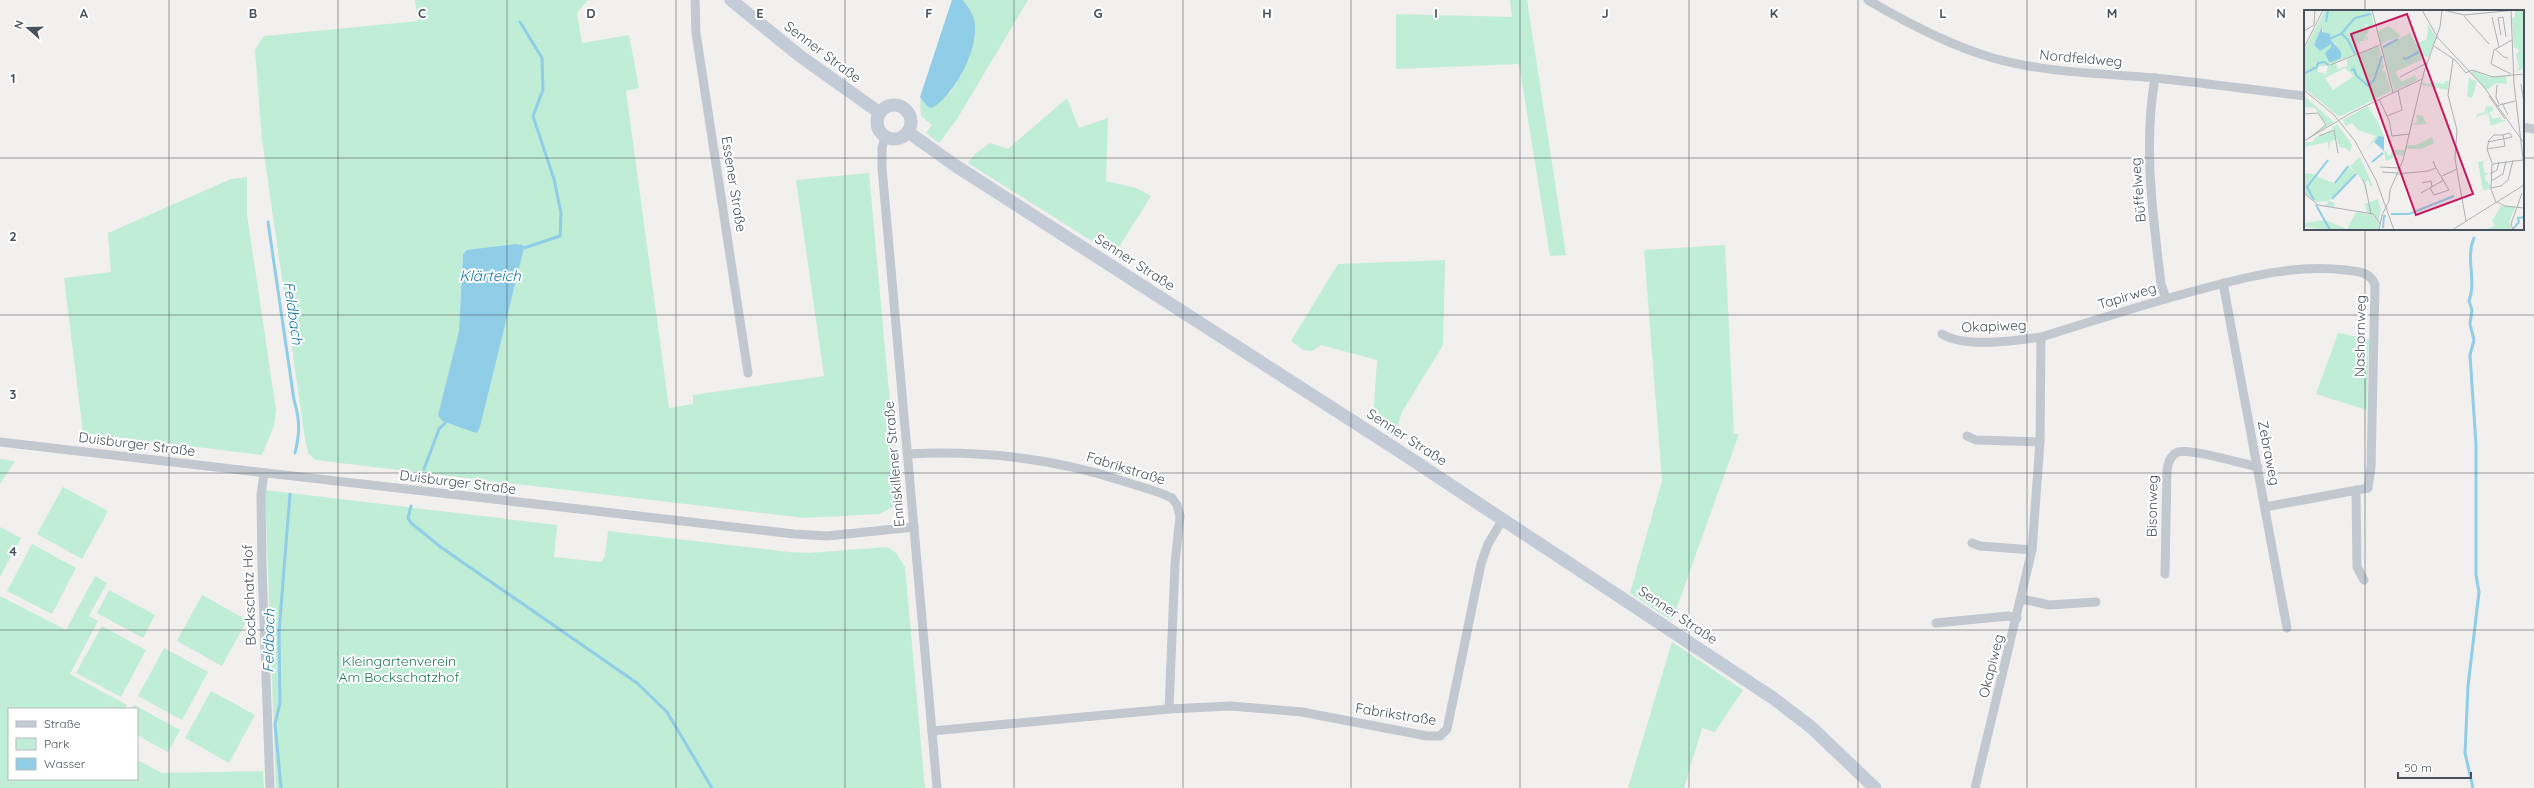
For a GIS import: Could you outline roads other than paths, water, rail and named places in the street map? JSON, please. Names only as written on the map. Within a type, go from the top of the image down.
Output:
[{"type":"street","name":"Essener Straße","points":[[695,0],[696,33],[748,373]]},
{"type":"street","name":"Senner Straße","points":[[731,0],[800,56],[880,113]]},
{"type":"street","name":"Nordfeldweg","points":[[1868,0],[1924,31],[2003,61],[2053,70],[2155,78],[2304,96]]},
{"type":"street","name":"Büffelweg","points":[[2155,78],[2149,124],[2149,175],[2161,284],[2166,299]]},
{"type":"street","points":[[887,107],[902,108],[910,118],[908,132],[898,139],[885,137],[877,127],[880,113],[887,107]]},
{"type":"street","points":[[2524,127],[2534,129]]},
{"type":"street","name":"Senner Straße","points":[[908,132],[956,166],[1503,519],[1794,713],[1875,788]]},
{"type":"street","name":"Enniskillener Straße","points":[[885,137],[882,148],[882,168],[937,788]]},
{"type":"street","name":"Nashornweg","points":[[2223,283],[2262,274],[2309,269],[2361,272],[2373,279],[2375,285],[2371,467],[2368,488],[2265,507]]},
{"type":"street","name":"Tapirweg","points":[[2041,338],[2223,283]]},
{"type":"street","name":"Zebraweg","points":[[2223,283],[2288,628]]},
{"type":"street","name":"Okapiweg","points":[[1942,334],[1960,341],[2012,341],[2041,338],[2040,442],[2032,550],[2022,599],[1975,788]]},
{"type":"street","points":[[1967,436],[1976,440],[2040,442]]},
{"type":"street","name":"Duisburger Straße","points":[[0,442],[794,534],[827,536],[914,527]]},
{"type":"street","name":"Fabrikstraße","points":[[908,454],[952,452],[1020,456],[1096,472],[1172,498],[1177,505],[1180,516],[1175,564],[1169,709]]},
{"type":"street","name":"Bisonweg","points":[[2165,574],[2167,470],[2168,464],[2174,455],[2178,452],[2192,452],[2258,467]]},
{"type":"street","name":"Bockschatz Hof","points":[[264,473],[261,495],[262,566],[270,788]]},
{"type":"street","points":[[2356,490],[2357,567],[2364,580]]},
{"type":"street","name":"Fabrikstraße","points":[[932,730],[1169,709],[1263,707],[1302,712],[1427,736],[1440,736],[1447,728],[1481,564],[1488,544],[1503,519]]},
{"type":"street","points":[[1972,543],[1980,546],[2032,550]]},
{"type":"street","points":[[2022,599],[2055,605],[2096,602]]},
{"type":"street","points":[[1936,622],[2008,616],[2017,618]]},
{"type":"water","points":[[952,0],[963,0],[971,12],[975,27],[974,40],[971,53],[958,80],[950,92],[932,108],[928,107],[920,97]]},
{"type":"water","name":"Klärteich","points":[[515,244],[523,245],[524,248],[480,427],[477,433],[442,421],[438,415],[459,331],[463,254],[467,250]]},
{"type":"waterway","points":[[520,22],[542,58],[543,90],[533,116],[554,179],[561,213],[560,236],[524,248]]},
{"type":"waterway","name":"Feldbach","points":[[268,222],[298,420],[298,439],[295,453]]},
{"type":"waterway","points":[[2473,788],[2465,753],[2468,686],[2479,592],[2476,575],[2476,445],[2470,355],[2474,340],[2470,324],[2472,310],[2469,301],[2472,286],[2471,253],[2474,238]]},
{"type":"waterway","points":[[424,469],[439,429],[445,423]]},
{"type":"waterway","name":"Feldbach","points":[[281,788],[275,724],[280,703],[279,632],[290,494]]},
{"type":"waterway","points":[[411,506],[408,518],[411,523],[442,548],[637,683],[667,712],[712,788]]},
{"type":"park label","name":"Kleingartenverein Am Bockschatzhof","points":[[399,670]]}]
